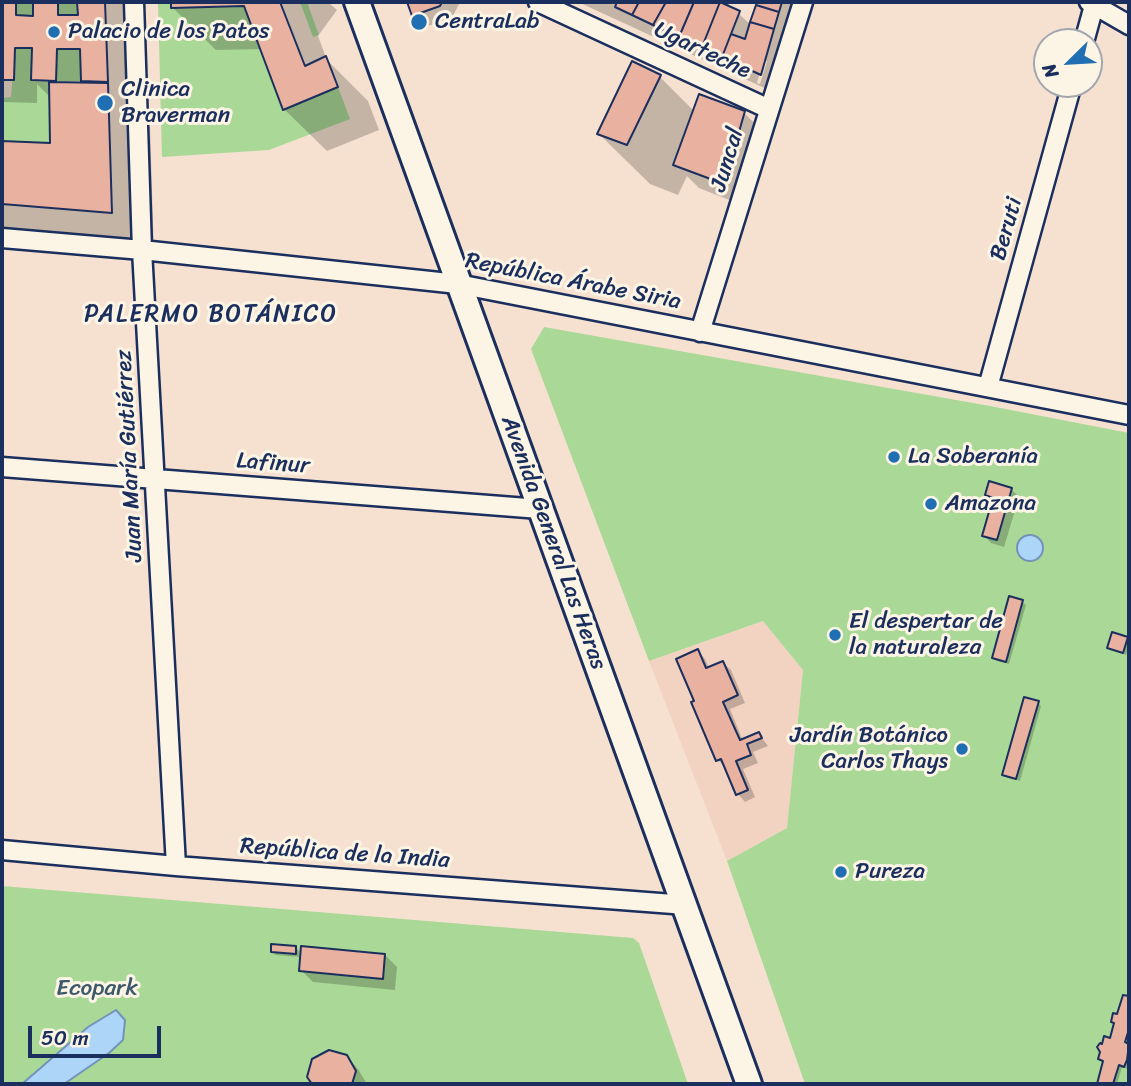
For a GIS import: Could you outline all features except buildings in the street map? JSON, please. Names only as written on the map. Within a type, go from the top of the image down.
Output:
[{"type":"main road","name":"Avenida General Las Heras","points":[[357,2],[749,1084]]},
{"type":"street","name":"Juan María Gutiérrez","points":[[134,2],[142,250],[176,866]]},
{"type":"street","name":"Ugarteche","points":[[538,2],[769,109]]},
{"type":"street","name":"Juncal","points":[[700,332],[803,2]]},
{"type":"street","points":[[1087,28],[1093,3],[1129,25]]},
{"type":"street","name":"Beruti","points":[[988,387],[1068,98]]},
{"type":"street","name":"República Árabe Siria","points":[[2,238],[142,250],[458,284],[1129,415]]},
{"type":"street","name":"Lafinur","points":[[2,467],[541,509]]},
{"type":"street","name":"República de la India","points":[[2,850],[686,905]]},
{"type":"shaded area","points":[[764,621],[803,670],[787,828],[727,861],[649,661]]},
{"type":"green space","points":[[16,2],[33,2],[33,16],[16,15]]},
{"type":"green space","points":[[58,2],[77,2],[78,15],[58,15]]},
{"type":"green space","points":[[158,2],[171,2],[172,8],[244,6],[283,110],[338,87],[350,119],[269,150],[162,157]]},
{"type":"green space","points":[[300,2],[307,2],[319,35],[313,37]]},
{"type":"green space","points":[[15,48],[32,48],[31,81],[49,82],[50,143],[2,141],[2,98],[11,97]]},
{"type":"green space","points":[[57,49],[80,49],[81,81],[56,81]]},
{"type":"green space","name":"Jardín Botánico Carlos Thays","points":[[544,327],[1129,433],[1129,1084],[805,1084],[727,861],[787,828],[803,670],[763,621],[649,661],[531,349]]},
{"type":"green space","name":"Ecopark","points":[[2,886],[633,938],[639,943],[688,1084],[2,1084]]},
{"type":"water","points":[[1030,535],[1039,539],[1043,548],[1039,557],[1030,561],[1021,557],[1017,548],[1021,539]]},
{"type":"water","points":[[116,1010],[125,1020],[123,1040],[109,1053],[64,1084],[22,1084],[88,1027]]},
{"type":"place","name":"CentraLab","points":[[419,22]]},
{"type":"place","name":"Palacio de los Patos","points":[[54,32]]},
{"type":"place","name":"Clinica Braverman","points":[[105,103]]},
{"type":"place","name":"La Soberanía","points":[[894,457]]},
{"type":"place","name":"Amazona","points":[[931,504]]},
{"type":"place","name":"El despertar de la naturaleza","points":[[835,635]]},
{"type":"place","name":"Jardín Botánico Carlos Thays","points":[[962,749]]},
{"type":"place","name":"Pureza","points":[[841,872]]},
{"type":"district","name":"PALERMO BOTÁNICO","points":[[211,315]]}]
